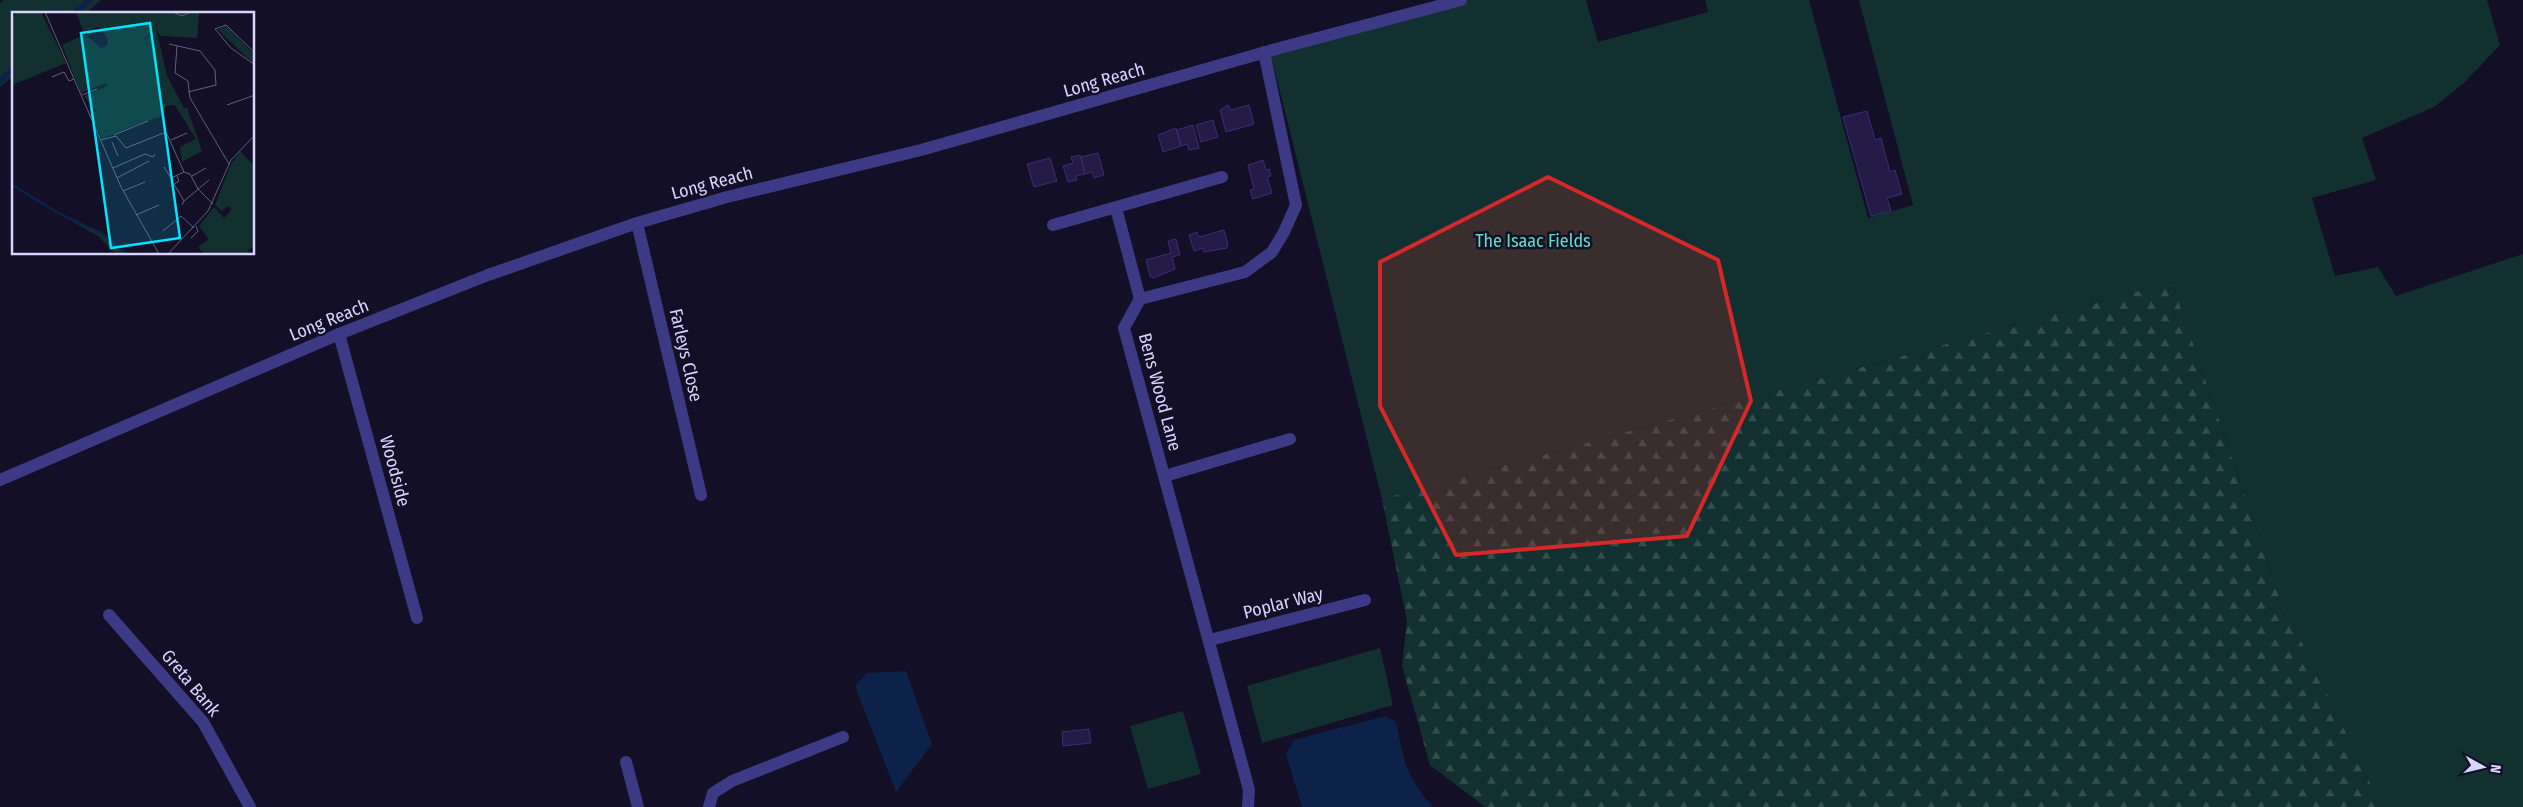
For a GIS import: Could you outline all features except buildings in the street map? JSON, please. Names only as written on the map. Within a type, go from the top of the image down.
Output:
[{"type":"street","name":"Long Reach","points":[[0,480],[339,334],[488,275],[637,223],[719,199],[930,147],[1264,52],[1461,0]]},
{"type":"street","points":[[1116,208],[1140,299],[1245,272],[1272,252],[1284,232],[1296,205],[1264,52]]},
{"type":"street","points":[[1053,225],[1222,177]]},
{"type":"street","name":"Farleys Close","points":[[637,223],[701,495]]},
{"type":"street","name":"Bens Wood Lane","points":[[1140,299],[1124,328],[1210,640],[1249,790],[1248,807]]},
{"type":"street","name":"Woodside","points":[[339,334],[417,618]]},
{"type":"street","points":[[1165,476],[1290,439]]},
{"type":"street","name":"Poplar Way","points":[[1210,640],[1365,600]]},
{"type":"street","name":"Greta Bank","points":[[108,614],[203,722],[250,807]]},
{"type":"street","points":[[710,807],[713,793],[732,781],[844,737]]},
{"type":"street","points":[[626,762],[638,807]]},
{"type":"highlighted area","points":[[1548,177],[1718,260],[1751,401],[1687,536],[1456,555],[1380,406],[1380,262]]},
{"type":"green space","points":[[4,0],[101,0],[87,12],[12,12],[12,77],[0,87],[0,3]]},
{"type":"green space","name":"The Isaac Fields","points":[[1461,0],[1586,0],[1598,42],[1708,12],[1705,0],[1809,0],[1868,218],[1913,205],[1859,0],[2487,0],[2500,45],[2464,83],[2434,107],[2362,138],[2376,180],[2312,198],[2335,276],[2378,267],[2396,296],[2523,254],[2523,807],[2382,807],[2279,595],[2172,282],[1382,499],[1273,64],[1264,52]]},
{"type":"green space","points":[[2172,282],[2279,595],[2382,807],[1485,807],[1430,765],[1402,666],[1407,621],[1382,499]]},
{"type":"green space","points":[[1380,648],[1393,705],[1262,743],[1247,686]]},
{"type":"green space","points":[[1183,711],[1201,774],[1148,789],[1130,726]]},
{"type":"water","points":[[906,671],[932,744],[896,792],[855,686],[867,673]]},
{"type":"water","points":[[1385,716],[1396,722],[1407,767],[1416,785],[1432,805],[1431,807],[1302,807],[1286,754],[1294,740]]},
{"type":"waterway","points":[[76,12],[90,0]]},
{"type":"waterway","points":[[0,81],[12,70]]}]
